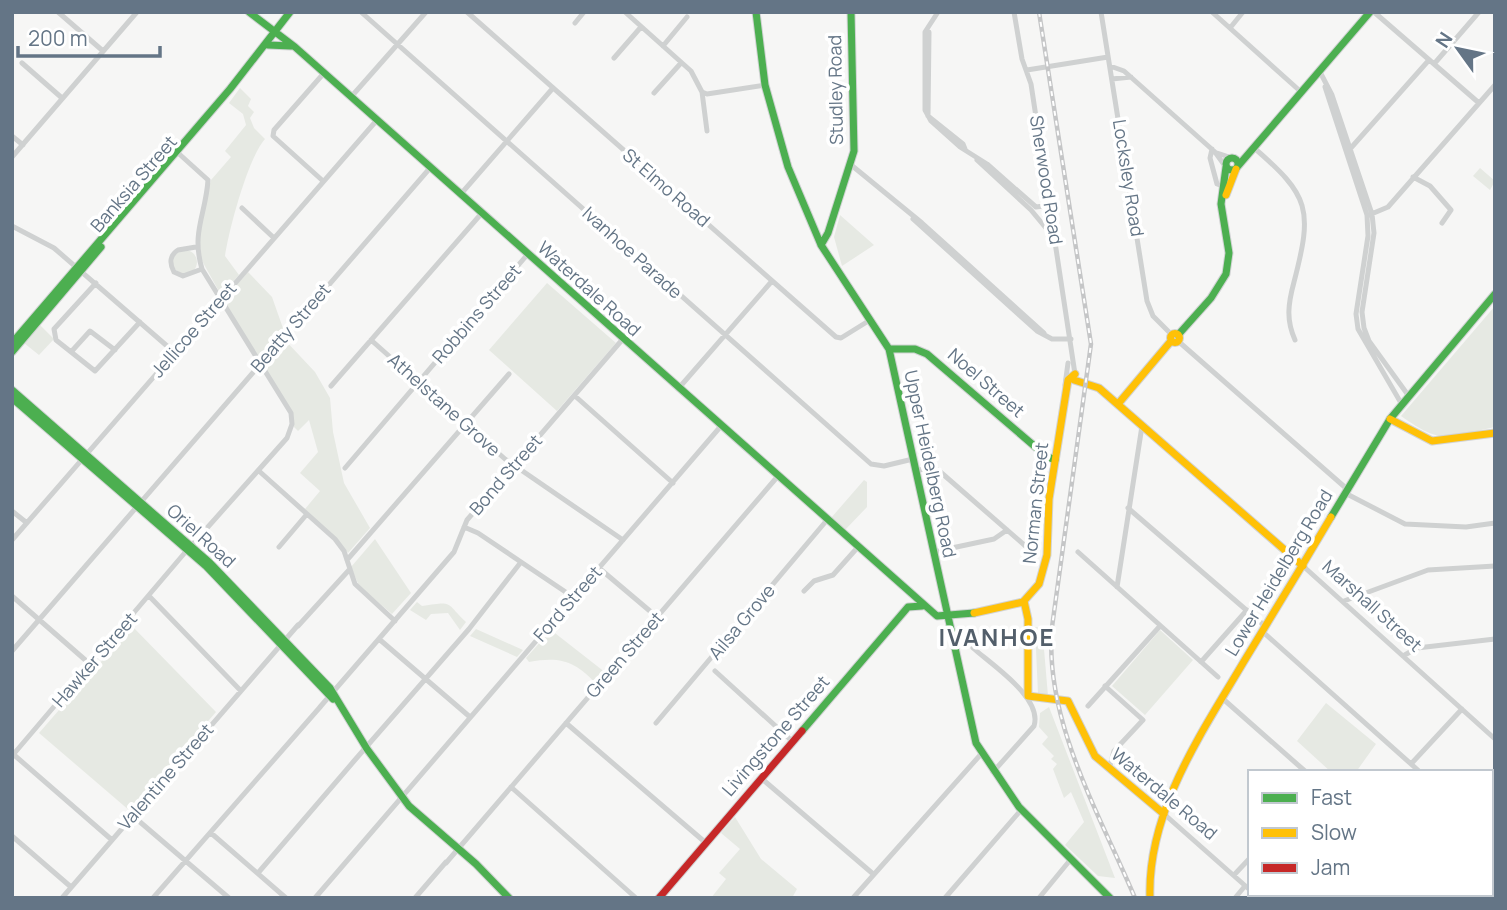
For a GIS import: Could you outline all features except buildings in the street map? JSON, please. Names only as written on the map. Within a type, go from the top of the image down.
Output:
[{"type":"street","points":[[58,12],[103,51]]},
{"type":"street","points":[[12,157],[136,12]]},
{"type":"street","name":"Waterdale Road","points":[[249,12],[295,47],[622,340],[909,590],[922,606],[936,616],[947,617]]},
{"type":"street","name":"Banksia Street","points":[[12,352],[26,331],[179,153],[290,12]]},
{"type":"street","name":"Ivanhoe Parade","points":[[361,12],[871,464],[884,466],[913,459]]},
{"type":"street","points":[[351,97],[426,12]]},
{"type":"street","name":"St Elmo Road","points":[[467,12],[835,337],[841,338],[870,320]]},
{"type":"street","points":[[575,23],[584,12]]},
{"type":"street","points":[[625,12],[691,71],[702,92],[707,131]]},
{"type":"street","name":"Upper Heidelberg Road","points":[[756,12],[765,85],[788,167],[821,245],[889,349],[971,726],[993,772],[1021,810],[1110,898]]},
{"type":"street","name":"Studley Road","points":[[821,245],[828,233],[854,151],[851,12]]},
{"type":"street","points":[[938,12],[927,27],[928,116],[963,144],[981,167],[1031,210],[1055,239]]},
{"type":"street","name":"Sherwood Road","points":[[1014,12],[1051,205],[1074,377]]},
{"type":"street","name":"Locksley Road","points":[[1101,12],[1147,301],[1153,316],[1346,491],[1405,524],[1466,527],[1495,523]]},
{"type":"street","points":[[1212,12],[1300,91]]},
{"type":"street","points":[[1230,28],[1243,12]]},
{"type":"street","points":[[1223,213],[1229,183],[1251,147],[1372,12],[1479,103]]},
{"type":"street","points":[[1348,150],[1479,12]]},
{"type":"street","points":[[663,46],[687,17]]},
{"type":"street","points":[[260,23],[264,47],[277,43],[295,47]]},
{"type":"street","points":[[614,58],[641,27]]},
{"type":"street","points":[[1027,70],[1108,57]]},
{"type":"street","points":[[654,93],[681,62]]},
{"type":"street","points":[[22,63],[62,98]]},
{"type":"street","points":[[1110,66],[1119,67],[1131,77],[1213,150],[1231,171],[1237,167]]},
{"type":"street","points":[[1319,70],[1374,233],[1362,312],[1364,328],[1369,341],[1408,395]]},
{"type":"street","points":[[323,181],[273,136],[274,130],[324,73]]},
{"type":"street","points":[[1112,79],[1131,77]]},
{"type":"street","points":[[702,92],[765,85]]},
{"type":"street","points":[[1369,215],[1388,207],[1479,103],[1492,93],[1495,85]]},
{"type":"street","points":[[460,195],[553,88]]},
{"type":"street","name":"Jellicoe Street","points":[[12,540],[377,120]]},
{"type":"street","points":[[12,136],[23,145]]},
{"type":"street","points":[[1118,404],[1211,298],[1226,274],[1229,253],[1223,213],[1223,186],[1226,161],[1251,147]]},
{"type":"street","points":[[1251,147],[1289,180],[1304,207],[1306,228],[1288,310],[1289,326],[1295,340]]},
{"type":"street","points":[[1213,150],[1232,158],[1237,167]]},
{"type":"street","points":[[1213,150],[1210,158],[1217,184],[1223,186]]},
{"type":"street","points":[[179,153],[208,180],[197,228],[196,247],[202,269],[260,363]]},
{"type":"street","points":[[976,159],[987,164],[1036,207],[1051,205]]},
{"type":"street","points":[[850,164],[1012,302],[1044,333],[1052,339],[1071,339]]},
{"type":"street","name":"Beatty Street","points":[[12,651],[430,168]]},
{"type":"street","points":[[1413,177],[1430,186],[1451,210],[1442,223]]},
{"type":"street","points":[[242,208],[274,238]]},
{"type":"street","points":[[331,386],[481,214]]},
{"type":"street","points":[[1369,215],[1356,314],[1358,329],[1401,403]]},
{"type":"street","points":[[12,226],[54,247],[174,352]]},
{"type":"street","points":[[196,247],[178,250],[171,259],[171,264],[174,272],[183,276],[202,269]]},
{"type":"street","name":"Robbins Street","points":[[345,468],[527,255]]},
{"type":"street","points":[[678,389],[772,281]]},
{"type":"street","points":[[96,283],[54,330],[53,336],[71,352],[94,371],[140,322]]},
{"type":"street","name":"Lower Heidelberg Road","points":[[1150,898],[1149,871],[1164,814],[1182,767],[1390,419],[1495,294]]},
{"type":"street","name":"Banksia Street","points":[[12,344],[26,331]]},
{"type":"street","points":[[71,352],[90,331],[115,350]]},
{"type":"street","name":"Athelstane Grove","points":[[371,340],[514,466],[623,540]]},
{"type":"street","name":"Bond Street","points":[[153,898],[178,873],[454,552],[464,527],[622,340]]},
{"type":"street","name":"Noel Street","points":[[889,349],[909,348],[927,354],[1046,456],[1055,460]]},
{"type":"street","name":"Sherwood Road","points":[[1066,393],[1068,363],[1072,350]]},
{"type":"street","name":"Hawker Street","points":[[13,755],[286,438],[292,424],[290,413],[260,363]]},
{"type":"street","points":[[1068,363],[1074,377]]},
{"type":"street","points":[[347,561],[509,373]]},
{"type":"street","name":"Marshall Street","points":[[1074,377],[1099,388],[1118,404],[1344,601],[1495,739]]},
{"type":"street","name":"Norman Street","points":[[1024,601],[1035,590],[1044,574],[1055,460],[1066,393],[1074,377]]},
{"type":"street","name":"Oriel Road","points":[[12,390],[191,549],[283,642],[332,694],[366,748],[402,797],[509,898]]},
{"type":"street","points":[[575,396],[673,483]]},
{"type":"street","name":"Oriel Road","points":[[12,398],[85,457]]},
{"type":"street","points":[[1390,419],[1421,439],[1436,444],[1495,433]]},
{"type":"street","name":"Ford Street","points":[[315,898],[720,426]]},
{"type":"street","points":[[1116,587],[1142,426]]},
{"type":"street","points":[[915,471],[935,467],[1030,550]]},
{"type":"street","points":[[259,471],[335,539],[358,588],[395,621]]},
{"type":"street","name":"Green Street","points":[[415,898],[778,477]]},
{"type":"street","points":[[1128,508],[1247,610],[1418,770]]},
{"type":"street","points":[[12,510],[27,523]]},
{"type":"street","points":[[279,547],[307,514]]},
{"type":"street","name":"Ailsa Grove","points":[[656,723],[827,520]]},
{"type":"street","points":[[464,527],[478,533],[573,597]]},
{"type":"street","points":[[933,552],[994,539],[1007,530]]},
{"type":"street","points":[[804,592],[814,581],[836,572],[858,547]]},
{"type":"street","points":[[1078,552],[1218,677]]},
{"type":"street","points":[[258,873],[426,679],[521,562]]},
{"type":"street","points":[[1344,601],[1428,570],[1495,566]]},
{"type":"street","points":[[599,568],[657,617]]},
{"type":"street","name":"Valentine Street","points":[[62,898],[283,642],[349,570]]},
{"type":"street","points":[[909,590],[908,607],[922,606]]},
{"type":"street","points":[[12,596],[91,665]]},
{"type":"street","points":[[150,597],[241,691]]},
{"type":"street","points":[[947,617],[1024,601],[1028,619],[1028,696],[1035,717],[1034,726],[993,772]]},
{"type":"street","name":"Livingstone Street","points":[[659,898],[908,607]]},
{"type":"street","points":[[1202,662],[1247,610]]},
{"type":"street","points":[[1088,706],[1160,626]]},
{"type":"street","points":[[379,639],[470,717]]},
{"type":"street","points":[[1403,656],[1417,648],[1495,639]]},
{"type":"street","points":[[973,648],[1028,696]]},
{"type":"street","points":[[715,671],[792,741]]},
{"type":"street","points":[[1105,687],[1143,720],[1114,751],[1109,769]]},
{"type":"street","name":"Waterdale Road","points":[[1028,696],[1068,701],[1091,751],[1247,888]]},
{"type":"street","points":[[1222,698],[1304,770]]},
{"type":"street","points":[[1411,764],[1462,709]]},
{"type":"street","points":[[566,723],[706,843]]},
{"type":"street","points":[[853,898],[872,873],[982,753]]},
{"type":"street","points":[[13,755],[112,840]]},
{"type":"street","points":[[761,778],[872,873]]},
{"type":"street","points":[[511,787],[636,898]]},
{"type":"street","points":[[945,898],[1021,810]]},
{"type":"street","points":[[133,816],[229,898]]},
{"type":"street","points":[[211,833],[286,898]]},
{"type":"street","points":[[12,836],[71,887]]},
{"type":"street","points":[[1039,898],[1071,859]]},
{"type":"street","points":[[1234,875],[1248,860]]},
{"type":"street","points":[[1235,898],[1247,888]]},
{"type":"shaded area","points":[[240,88],[251,99],[248,106],[254,112],[250,118],[254,128],[265,139],[246,177],[227,244],[225,256],[239,275],[221,295],[201,259],[199,227],[211,180],[231,157],[225,151],[246,125],[243,114],[229,103]]},
{"type":"shaded area","points":[[1480,168],[1495,181],[1490,190],[1473,176]]},
{"type":"shaded area","points":[[840,215],[874,245],[842,266],[834,237]]},
{"type":"shaded area","points":[[185,250],[196,257],[197,262],[190,273],[185,274],[174,267],[173,262],[180,251]]},
{"type":"shaded area","points":[[248,272],[272,297],[284,331],[260,360],[223,300]]},
{"type":"shaded area","points":[[547,283],[616,343],[557,411],[489,350]]},
{"type":"shaded area","points":[[1495,306],[1495,427],[1455,436],[1437,435],[1401,416]]},
{"type":"shaded area","points":[[40,325],[54,339],[39,355],[24,343]]},
{"type":"shaded area","points":[[284,339],[315,372],[330,398],[333,432],[344,483],[370,528],[348,553],[305,509],[320,491],[300,473],[318,452],[309,420],[298,431],[294,427],[291,411],[263,364]]},
{"type":"shaded area","points":[[864,480],[867,482],[867,507],[845,530],[831,518]]},
{"type":"shaded area","points":[[375,539],[411,593],[392,614],[359,586],[351,567]]},
{"type":"shaded area","points":[[417,602],[422,606],[448,605],[466,622],[460,630],[448,613],[431,614],[426,620],[410,610]]},
{"type":"shaded area","points":[[132,626],[216,712],[130,811],[39,733]]},
{"type":"shaded area","points":[[1035,627],[1046,628],[1044,649],[1048,696],[1038,694]]},
{"type":"shaded area","points":[[476,629],[523,650],[517,657],[470,636]]},
{"type":"shaded area","points":[[551,630],[606,673],[597,685],[582,670],[567,662],[529,662],[526,658]]},
{"type":"shaded area","points":[[1160,630],[1193,660],[1145,715],[1112,686]]},
{"type":"shaded area","points":[[1326,703],[1376,744],[1357,770],[1329,770],[1297,741]]},
{"type":"shaded area","points":[[1049,707],[1115,878],[1098,876],[1065,845],[1084,822],[1071,792],[1064,798],[1053,769],[1057,764],[1051,759],[1054,756],[1042,744],[1048,737],[1039,727],[1040,713]]},
{"type":"shaded area","points":[[735,817],[761,859],[797,889],[792,898],[711,898],[726,879],[719,873],[740,849],[721,833]]},
{"type":"shaded area","points":[[1495,861],[1495,898],[1466,898],[1493,896]]},
{"type":"railway","points":[[1039,12],[1091,344],[1052,627],[1052,662],[1065,731],[1077,766],[1135,898]]},
{"type":"traffic: fast","points":[[249,12],[295,47],[937,616],[974,613]]},
{"type":"traffic: fast","points":[[12,343],[230,89],[290,12]]},
{"type":"traffic: fast","points":[[756,12],[765,85],[788,167],[821,245],[889,349],[976,743],[1019,807],[1110,898]]},
{"type":"traffic: fast","points":[[821,245],[828,233],[854,151],[851,12]]},
{"type":"traffic: fast","points":[[1238,166],[1370,12]]},
{"type":"traffic: fast","points":[[268,45],[291,46]]},
{"type":"traffic: fast","points":[[1232,158],[1238,164],[1232,170],[1226,164],[1232,158]]},
{"type":"traffic: fast","points":[[1178,335],[1211,298],[1226,274],[1229,253],[1221,204],[1226,167]]},
{"type":"traffic: fast","points":[[12,352],[101,247]]},
{"type":"traffic: fast","points":[[1331,517],[1390,419],[1495,294]]},
{"type":"traffic: fast","points":[[889,349],[915,349],[927,354],[1046,456],[1055,460]]},
{"type":"traffic: fast","points":[[12,390],[210,563],[330,688],[367,749],[409,806],[476,864],[509,898]]},
{"type":"traffic: fast","points":[[12,398],[206,566],[333,699]]},
{"type":"traffic: fast","points":[[802,731],[908,607],[922,606]]},
{"type":"traffic: slow","points":[[1226,195],[1236,169]]},
{"type":"traffic: slow","points":[[1175,333],[1180,338],[1175,343],[1170,338],[1175,333]]},
{"type":"traffic: slow","points":[[1118,404],[1171,341]]},
{"type":"traffic: slow","points":[[974,613],[1023,602],[1039,584],[1047,555],[1049,499],[1068,380],[1075,374]]},
{"type":"traffic: slow","points":[[1074,380],[1099,388],[1303,566]]},
{"type":"traffic: slow","points":[[1390,419],[1432,441],[1495,433]]},
{"type":"traffic: slow","points":[[1150,898],[1151,866],[1157,835],[1180,775],[1210,718],[1331,517]]},
{"type":"traffic: slow","points":[[1024,601],[1028,619],[1028,696],[1068,701],[1095,756],[1164,814]]},
{"type":"traffic: jam","points":[[659,898],[802,731]]},
{"type":"district","name":"IVANHOE","points":[[997,638]]}]
